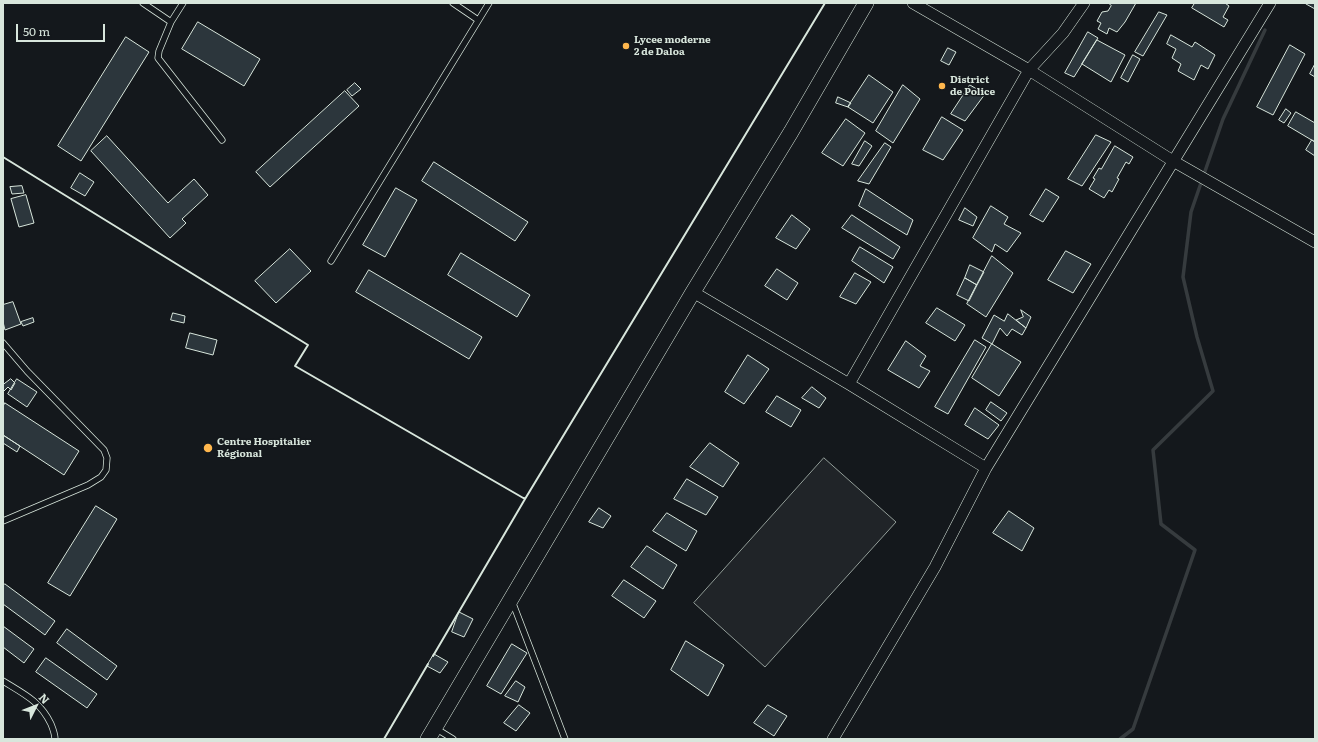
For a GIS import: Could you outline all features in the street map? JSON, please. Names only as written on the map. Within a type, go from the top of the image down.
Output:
[{"type":"street","points":[[431,733],[693,292],[791,132],[866,3]]},
{"type":"street","points":[[913,3],[1029,70],[1174,161],[1315,242]]},
{"type":"street","points":[[849,384],[1029,70],[1063,33],[1084,3]]},
{"type":"street","points":[[833,739],[935,567],[986,468],[1270,3]]},
{"type":"street","points":[[693,292],[849,384],[986,468]]},
{"type":"lane","points":[[143,3],[171,22]]},
{"type":"lane","points":[[183,3],[171,22],[159,51],[158,58],[222,140]]},
{"type":"lane","points":[[453,3],[478,20]]},
{"type":"lane","points":[[331,261],[489,3]]},
{"type":"lane","points":[[3,344],[27,371],[104,450],[107,458],[106,470],[101,477],[88,485],[3,521]]},
{"type":"lane","points":[[511,599],[565,739]]},
{"type":"lane","points":[[3,681],[40,706],[46,714],[55,734],[55,739]]},
{"type":"lane","points":[[431,733],[453,739]]},
{"type":"shaded area","points":[[824,458],[896,522],[765,667],[694,603]]},
{"type":"building","points":[[1109,3],[1136,3],[1125,22],[1117,32],[1109,28],[1107,34],[1098,29],[1101,23],[1097,21],[1102,12],[1108,11],[1111,6]]},
{"type":"building","points":[[1195,3],[1225,3],[1229,6],[1223,17],[1228,20],[1224,27],[1192,8]]},
{"type":"building","points":[[1315,3],[1315,9],[1306,4]]},
{"type":"building","points":[[1159,12],[1167,15],[1143,56],[1135,52]]},
{"type":"building","points":[[198,22],[260,59],[244,86],[182,49]]},
{"type":"building","points":[[1088,32],[1098,38],[1074,77],[1065,73]]},
{"type":"building","points":[[1171,35],[1192,47],[1195,42],[1215,55],[1208,69],[1201,65],[1194,80],[1178,71],[1181,64],[1172,58],[1176,49],[1167,44]]},
{"type":"building","points":[[126,37],[149,52],[81,161],[58,146]]},
{"type":"building","points":[[1097,40],[1125,55],[1111,82],[1082,64]]},
{"type":"building","points":[[1290,45],[1305,54],[1273,115],[1257,107]]},
{"type":"building","points":[[948,48],[956,52],[949,65],[941,61]]},
{"type":"building","points":[[1133,55],[1140,59],[1128,82],[1121,78]]},
{"type":"building","points":[[1315,64],[1315,77],[1310,74]]},
{"type":"building","points":[[869,75],[893,92],[873,123],[848,107]]},
{"type":"building","points":[[355,83],[361,89],[352,96],[347,90]]},
{"type":"building","points":[[903,85],[920,99],[893,143],[876,131]]},
{"type":"building","points":[[970,85],[985,94],[965,121],[951,114]]},
{"type":"building","points":[[345,91],[359,106],[270,187],[256,172]]},
{"type":"building","points":[[838,97],[851,103],[848,107],[836,103]]},
{"type":"building","points":[[1286,109],[1291,113],[1284,123],[1279,120]]},
{"type":"building","points":[[1296,112],[1315,123],[1315,142],[1288,126]]},
{"type":"building","points":[[942,117],[963,130],[943,160],[923,150]]},
{"type":"building","points":[[846,119],[865,133],[843,166],[822,153]]},
{"type":"building","points":[[1096,135],[1111,142],[1082,186],[1068,179]]},
{"type":"building","points":[[107,136],[168,203],[194,179],[208,195],[182,219],[186,223],[170,238],[91,151]]},
{"type":"building","points":[[1312,140],[1315,142],[1315,156],[1306,150]]},
{"type":"building","points":[[865,141],[872,146],[859,166],[852,164]]},
{"type":"building","points":[[885,143],[891,147],[869,184],[858,181]]},
{"type":"building","points":[[1115,146],[1133,157],[1129,164],[1126,162],[1117,178],[1119,179],[1112,192],[1109,190],[1104,198],[1089,189],[1099,168],[1101,169]]},
{"type":"building","points":[[434,162],[528,222],[515,241],[422,181]]},
{"type":"building","points":[[80,173],[94,182],[85,196],[71,188]]},
{"type":"building","points":[[22,186],[24,193],[12,194],[10,187]]},
{"type":"building","points":[[396,188],[417,200],[385,257],[363,245]]},
{"type":"building","points":[[866,189],[913,220],[907,235],[859,206]]},
{"type":"building","points":[[1046,189],[1059,197],[1043,222],[1030,215]]},
{"type":"building","points":[[26,195],[34,223],[19,227],[11,199]]},
{"type":"building","points":[[991,206],[1008,217],[1004,224],[1021,233],[1007,252],[995,244],[992,252],[973,238]]},
{"type":"building","points":[[965,208],[977,217],[973,226],[959,220]]},
{"type":"building","points":[[792,215],[810,229],[796,249],[776,238]]},
{"type":"building","points":[[852,215],[900,247],[893,259],[842,228]]},
{"type":"building","points":[[860,247],[893,267],[884,283],[852,261]]},
{"type":"building","points":[[290,249],[311,271],[276,303],[255,281]]},
{"type":"building","points":[[1066,251],[1091,264],[1073,293],[1048,280]]},
{"type":"building","points":[[461,253],[530,295],[517,317],[448,275]]},
{"type":"building","points":[[992,256],[1013,273],[986,317],[967,304]]},
{"type":"building","points":[[970,265],[984,272],[977,285],[965,278]]},
{"type":"building","points":[[777,269],[798,283],[787,300],[765,286]]},
{"type":"building","points":[[369,270],[482,337],[469,359],[356,292]]},
{"type":"building","points":[[855,273],[871,282],[856,304],[840,297]]},
{"type":"building","points":[[965,278],[977,285],[969,301],[957,295]]},
{"type":"building","points":[[13,302],[21,324],[5,330],[3,322],[3,305]]},
{"type":"building","points":[[937,308],[965,325],[955,341],[926,323]]},
{"type":"building","points":[[1021,310],[1031,317],[1026,328],[1016,320],[1023,317]]},
{"type":"building","points":[[173,313],[185,316],[184,323],[171,320]]},
{"type":"building","points":[[1008,314],[1026,328],[1022,335],[1012,329],[1007,336],[1000,328],[992,344],[982,338],[994,315],[1004,321]]},
{"type":"building","points":[[33,318],[34,322],[23,326],[21,322]]},
{"type":"building","points":[[190,333],[217,340],[213,355],[186,348]]},
{"type":"building","points":[[975,340],[986,347],[948,414],[935,407]]},
{"type":"building","points":[[906,341],[926,356],[920,366],[930,371],[919,388],[888,370]]},
{"type":"building","points":[[992,344],[1021,362],[999,396],[972,378]]},
{"type":"building","points":[[748,355],[769,369],[744,404],[725,392]]},
{"type":"building","points":[[11,379],[15,383],[11,390],[8,387],[3,392],[3,385]]},
{"type":"building","points":[[17,379],[37,392],[27,407],[8,394]]},
{"type":"building","points":[[812,387],[826,398],[819,408],[802,398]]},
{"type":"building","points":[[777,396],[801,410],[791,427],[766,412]]},
{"type":"building","points":[[991,402],[1007,413],[1001,421],[986,410]]},
{"type":"building","points":[[5,403],[79,451],[64,475],[3,435],[3,407]]},
{"type":"building","points":[[975,408],[999,425],[988,439],[965,425]]},
{"type":"building","points":[[3,435],[20,446],[17,452],[3,443]]},
{"type":"building","points":[[710,443],[739,463],[723,487],[690,467]]},
{"type":"building","points":[[687,479],[718,497],[706,515],[674,499]]},
{"type":"building","points":[[96,506],[117,519],[70,596],[48,583]]},
{"type":"building","points":[[599,508],[611,516],[603,528],[589,522]]},
{"type":"building","points":[[1009,511],[1034,528],[1022,551],[993,533]]},
{"type":"building","points":[[667,513],[697,531],[686,551],[653,531]]},
{"type":"building","points":[[647,546],[677,565],[663,589],[631,567]]},
{"type":"building","points":[[624,580],[656,601],[644,618],[612,596]]},
{"type":"building","points":[[5,584],[55,621],[45,635],[3,604],[3,586]]},
{"type":"building","points":[[459,612],[473,619],[464,637],[452,632]]},
{"type":"building","points":[[3,626],[34,649],[24,663],[3,647]]},
{"type":"building","points":[[67,629],[117,666],[107,680],[57,643]]},
{"type":"building","points":[[686,641],[724,665],[708,696],[671,670]]},
{"type":"building","points":[[512,644],[527,653],[501,694],[487,686]]},
{"type":"building","points":[[434,654],[448,662],[440,673],[427,666]]},
{"type":"building","points":[[46,658],[97,694],[87,708],[36,672]]},
{"type":"building","points":[[516,681],[525,687],[518,702],[505,696]]},
{"type":"building","points":[[519,705],[530,713],[516,731],[504,723]]},
{"type":"building","points":[[768,705],[787,716],[774,736],[754,723]]},
{"type":"waterway","points":[[1120,739],[1133,729],[1195,550],[1161,524],[1153,450],[1213,391],[1197,337],[1183,277],[1191,212],[1223,119],[1265,30]]},
{"type":"wall","points":[[3,157],[308,345],[295,366],[525,499],[825,3]]},
{"type":"wall","points":[[433,656],[525,499],[524,498]]},
{"type":"wall","points":[[384,739],[428,664]]},
{"type":"place","name":"Lycee moderne 2 de Daloa","points":[[626,46]]},
{"type":"place","name":"District de Police","points":[[942,86]]},
{"type":"place","name":"Centre Hospitalier Régional","points":[[208,448]]}]
